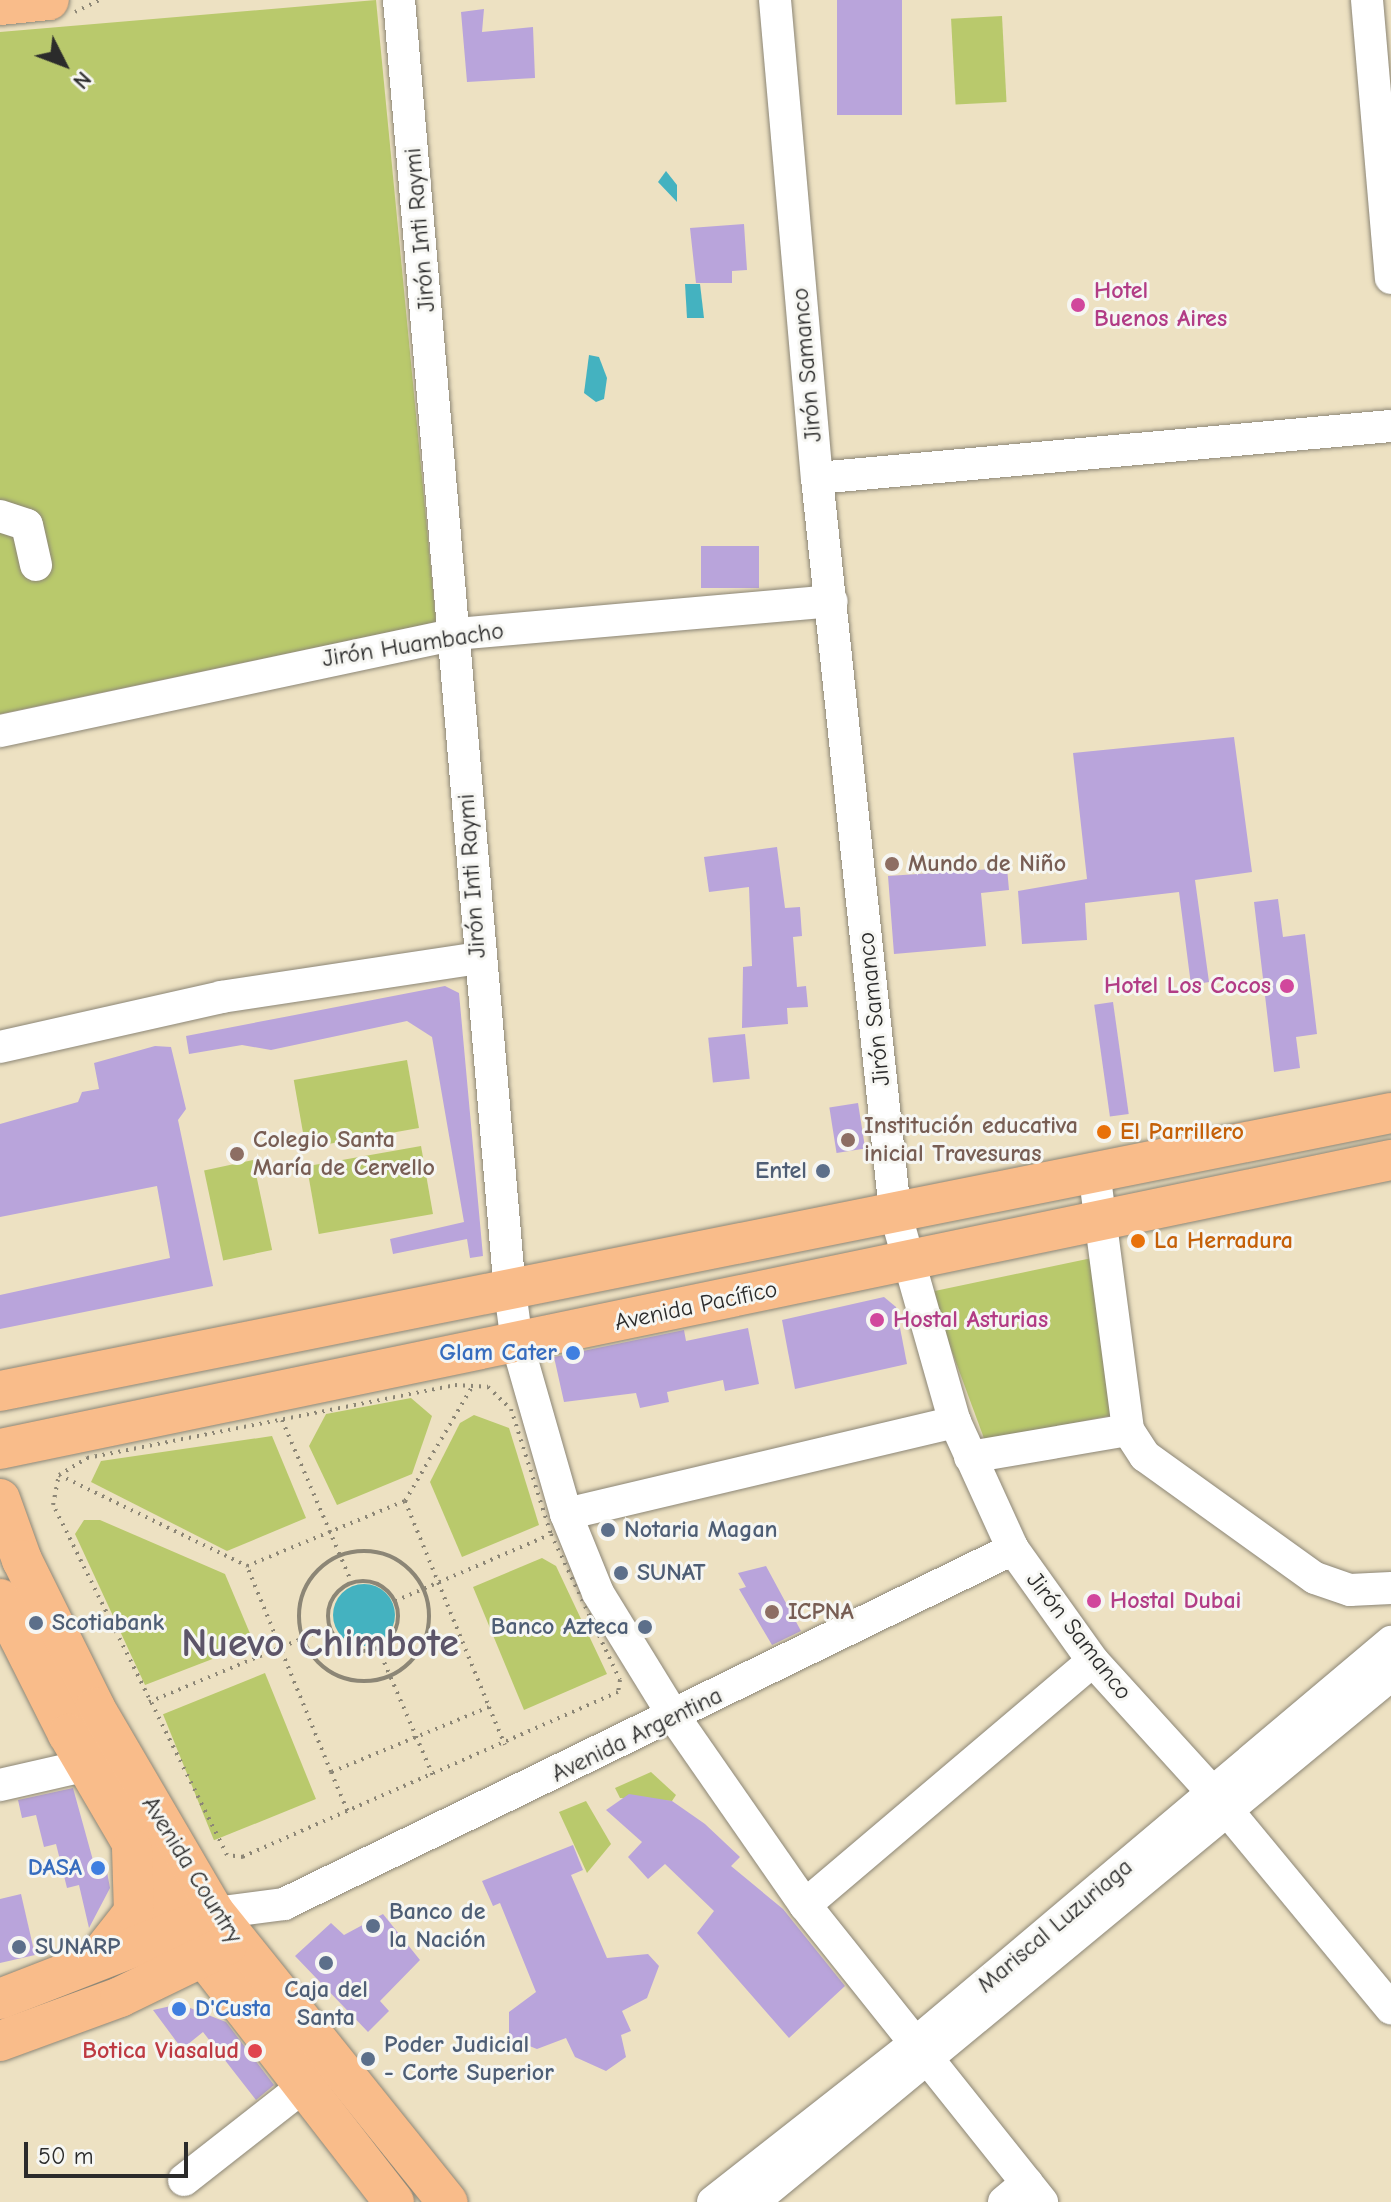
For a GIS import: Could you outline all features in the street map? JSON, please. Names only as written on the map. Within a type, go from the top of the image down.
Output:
[{"type":"main road","points":[[0,5],[49,0]]},
{"type":"main road","points":[[0,1391],[1391,1113]]},
{"type":"main road","name":"Avenida Pacífico","points":[[0,1449],[1097,1225],[1391,1160]]},
{"type":"main road","name":"Avenida Country","points":[[0,1499],[22,1560],[95,1708],[219,1931],[249,2020],[305,2085],[394,2202]]},
{"type":"main road","name":"Avenida Country","points":[[4,1615],[131,1838],[219,1931],[447,2202]]},
{"type":"main road","points":[[89,1965],[126,1931],[134,1912],[131,1838]]},
{"type":"main road","name":"Avenida Argentina","points":[[0,1999],[89,1965],[219,1931]]},
{"type":"main road","name":"Avenida Argentina","points":[[0,2041],[120,1997],[219,1931]]},
{"type":"main road","points":[[120,1997],[176,1991],[249,2020]]},
{"type":"street","name":"Jirón Inti Raymi","points":[[399,0],[456,634],[478,958],[510,1291],[517,1343],[558,1524],[675,1718],[805,1905],[926,2051],[1024,2196]]},
{"type":"street","name":"Jirón Samanco","points":[[775,0],[817,478],[895,1212],[907,1263],[955,1422],[1013,1549],[1093,1661],[1221,1803],[1391,2008]]},
{"type":"street","points":[[1367,0],[1391,278]]},
{"type":"street","points":[[817,478],[1391,426]]},
{"type":"street","points":[[0,516],[27,525],[36,565]]},
{"type":"street","name":"Jirón Huambacho","points":[[0,731],[456,634],[832,601]]},
{"type":"street","points":[[0,1047],[221,997],[478,958]]},
{"type":"street","points":[[1094,1171],[1097,1225],[1128,1430],[1145,1456],[1315,1578],[1350,1590],[1391,1588]]},
{"type":"street","points":[[558,1524],[955,1422]]},
{"type":"street","points":[[970,1457],[1128,1430]]},
{"type":"street","name":"Avenida Argentina","points":[[219,1931],[675,1718],[1013,1549]]},
{"type":"street","name":"Mariscal Luzuriaga","points":[[1221,1803],[1391,1642]]},
{"type":"street","points":[[805,1905],[1093,1661]]},
{"type":"street","name":"Mariscal Luzuriaga","points":[[753,2202],[926,2051],[1221,1803],[1391,1675]]},
{"type":"street","points":[[0,1785],[87,1765]]},
{"type":"street","name":"Mariscal Luzuriaga","points":[[713,2202],[926,2051]]},
{"type":"street","points":[[184,2180],[305,2085]]},
{"type":"path","points":[[247,1566],[405,1501],[474,1384]]},
{"type":"path","points":[[474,1384],[488,1387],[511,1409],[621,1686],[600,1706],[243,1857],[227,1855],[53,1505],[59,1475],[87,1458],[474,1384]]},
{"type":"path","points":[[282,1420],[352,1583]]},
{"type":"path","points":[[59,1475],[247,1566],[348,1812]]},
{"type":"path","points":[[405,1501],[505,1745]]},
{"type":"path","points":[[395,1601],[558,1524]]},
{"type":"path","points":[[373,1551],[395,1557],[424,1588],[426,1635],[417,1654],[389,1675],[343,1678],[325,1668],[302,1638],[302,1594],[313,1575],[340,1556],[373,1551]]},
{"type":"path","points":[[352,1583],[380,1585],[395,1601],[398,1624],[378,1648],[354,1651],[330,1627],[330,1605],[352,1583]]},
{"type":"path","points":[[149,1702],[330,1627]]},
{"type":"path","points":[[378,1648],[433,1776]]},
{"type":"path","points":[[331,1772],[489,1707]]},
{"type":"green space","points":[[376,0],[436,622],[0,714],[0,32]]},
{"type":"green space","points":[[1002,16],[1007,102],[956,105],[951,19]]},
{"type":"green space","points":[[407,1060],[419,1128],[306,1148],[294,1080]]},
{"type":"green space","points":[[421,1146],[433,1214],[319,1234],[307,1166]]},
{"type":"green space","points":[[253,1160],[272,1250],[223,1260],[204,1170]]},
{"type":"green space","points":[[1092,1258],[1123,1413],[985,1441],[930,1292]]},
{"type":"green space","points":[[411,1398],[432,1416],[412,1474],[337,1505],[309,1446],[326,1414]]},
{"type":"green space","points":[[474,1415],[509,1428],[539,1525],[462,1557],[430,1482],[460,1423]]},
{"type":"green space","points":[[272,1436],[306,1518],[227,1551],[91,1482],[101,1461]]},
{"type":"green space","points":[[84,1520],[100,1520],[225,1574],[254,1643],[145,1685],[75,1534]]},
{"type":"green space","points":[[542,1558],[556,1566],[607,1674],[524,1710],[473,1587]]},
{"type":"green space","points":[[265,1673],[316,1799],[214,1840],[163,1714]]},
{"type":"green space","points":[[651,1772],[676,1795],[672,1801],[620,1798],[615,1788]]},
{"type":"green space","points":[[586,1801],[611,1844],[587,1873],[559,1812]]},
{"type":"water","points":[[666,171],[677,185],[677,202],[658,182]]},
{"type":"water","points":[[685,284],[700,284],[704,318],[687,318]]},
{"type":"water","points":[[589,355],[599,357],[607,378],[604,399],[596,402],[584,393]]},
{"type":"water","points":[[364,1584],[386,1593],[395,1615],[386,1637],[364,1646],[342,1637],[333,1615],[342,1593]]},
{"type":"building","points":[[837,0],[902,0],[902,115],[837,115]]},
{"type":"building","points":[[484,9],[482,32],[533,27],[535,78],[467,82],[461,12]]},
{"type":"building","points":[[744,224],[747,270],[732,271],[732,283],[696,283],[690,228]]},
{"type":"building","points":[[701,546],[759,546],[759,588],[701,588]]},
{"type":"building","points":[[1234,737],[1252,872],[1195,880],[1209,982],[1191,985],[1179,892],[1085,903],[1087,940],[1022,944],[1018,891],[1087,879],[1073,753]]},
{"type":"building","points":[[777,847],[785,908],[800,907],[802,936],[793,937],[797,987],[806,986],[808,1007],[787,1008],[788,1024],[742,1028],[743,967],[752,966],[749,887],[709,892],[704,857]]},
{"type":"building","points":[[1007,868],[1009,890],[981,893],[986,946],[894,954],[888,876]]},
{"type":"building","name":"Hotel Los Cocos","points":[[1278,899],[1283,937],[1305,934],[1317,1034],[1296,1037],[1300,1068],[1274,1072],[1254,902]]},
{"type":"building","points":[[445,986],[459,993],[483,1256],[470,1258],[467,1239],[393,1254],[390,1239],[464,1222],[432,1037],[407,1021],[271,1050],[242,1045],[189,1054],[186,1036]]},
{"type":"building","points":[[1113,1002],[1129,1114],[1110,1117],[1094,1005]]},
{"type":"building","points":[[745,1034],[750,1079],[713,1083],[708,1038]]},
{"type":"building","points":[[155,1046],[171,1047],[186,1109],[178,1120],[213,1286],[0,1329],[0,1295],[170,1258],[157,1186],[0,1217],[0,1124],[78,1102],[82,1092],[99,1089],[94,1063]]},
{"type":"building","points":[[858,1103],[865,1148],[837,1153],[829,1108]]},
{"type":"building","points":[[884,1297],[896,1307],[907,1364],[795,1389],[782,1320]]},
{"type":"building","points":[[748,1328],[759,1384],[725,1391],[723,1380],[667,1392],[669,1402],[640,1408],[636,1393],[564,1402],[554,1357],[684,1330],[686,1341]]},
{"type":"building","name":"ICPNA","points":[[766,1566],[801,1631],[772,1645],[739,1589],[746,1587],[738,1573]]},
{"type":"building","points":[[73,1788],[94,1864],[105,1861],[110,1888],[89,1928],[79,1885],[67,1888],[56,1844],[44,1847],[36,1815],[22,1818],[18,1800]]},
{"type":"building","points":[[629,1794],[672,1801],[705,1824],[740,1857],[731,1866],[783,1909],[845,1986],[789,2038],[697,1933],[714,1911],[665,1864],[648,1879],[628,1857],[642,1842],[606,1810]]},
{"type":"building","points":[[573,1845],[583,1870],[571,1875],[607,1958],[648,1954],[659,1966],[647,1998],[622,2011],[631,2031],[621,2035],[626,2057],[606,2071],[575,2057],[566,2038],[537,2049],[509,2038],[509,2012],[536,1992],[500,1903],[493,1906],[482,1881]]},
{"type":"building","points":[[21,1894],[35,1955],[0,1963],[0,1899]]},
{"type":"building","points":[[383,1914],[420,1960],[380,2001],[389,2011],[368,2032],[295,1956],[331,1923],[344,1935]]},
{"type":"building","points":[[180,2004],[226,2022],[274,2085],[256,2100],[203,2032],[182,2049],[153,2010]]},
{"type":"place","name":"Hotel Buenos Aires","points":[[1078,305]]},
{"type":"place","name":"Mundo de Niño","points":[[892,864]]},
{"type":"place","name":"Hotel Los Cocos","points":[[1287,986]]},
{"type":"place","name":"El Parrillero","points":[[1104,1132]]},
{"type":"place","name":"Institución educativa inicial Travesuras","points":[[848,1140]]},
{"type":"place","name":"Colegio Santa María de Cervello","points":[[237,1154]]},
{"type":"place","name":"Entel","points":[[823,1171]]},
{"type":"place","name":"La Herradura","points":[[1138,1241]]},
{"type":"place","name":"Hostal Asturias","points":[[877,1320]]},
{"type":"place","name":"Glam Cater","points":[[573,1353]]},
{"type":"place","name":"Notaria Magan","points":[[608,1530]]},
{"type":"place","name":"SUNAT","points":[[621,1573]]},
{"type":"place","name":"Hostal Dubai","points":[[1094,1601]]},
{"type":"place","name":"ICPNA","points":[[772,1612]]},
{"type":"place","name":"Scotiabank","points":[[36,1623]]},
{"type":"place","name":"Banco Azteca","points":[[645,1627]]},
{"type":"place","name":"DASA","points":[[98,1868]]},
{"type":"place","name":"Banco de la Nación","points":[[373,1926]]},
{"type":"place","name":"SUNARP","points":[[19,1947]]},
{"type":"place","name":"Caja del Santa","points":[[326,1963]]},
{"type":"place","name":"D'Custa","points":[[179,2009]]},
{"type":"place","name":"Botica Viasalud","points":[[255,2051]]},
{"type":"place","name":"Poder Judicial - Corte Superior","points":[[368,2059]]},
{"type":"district","name":"Nuevo Chimbote","points":[[320,1643]]}]
